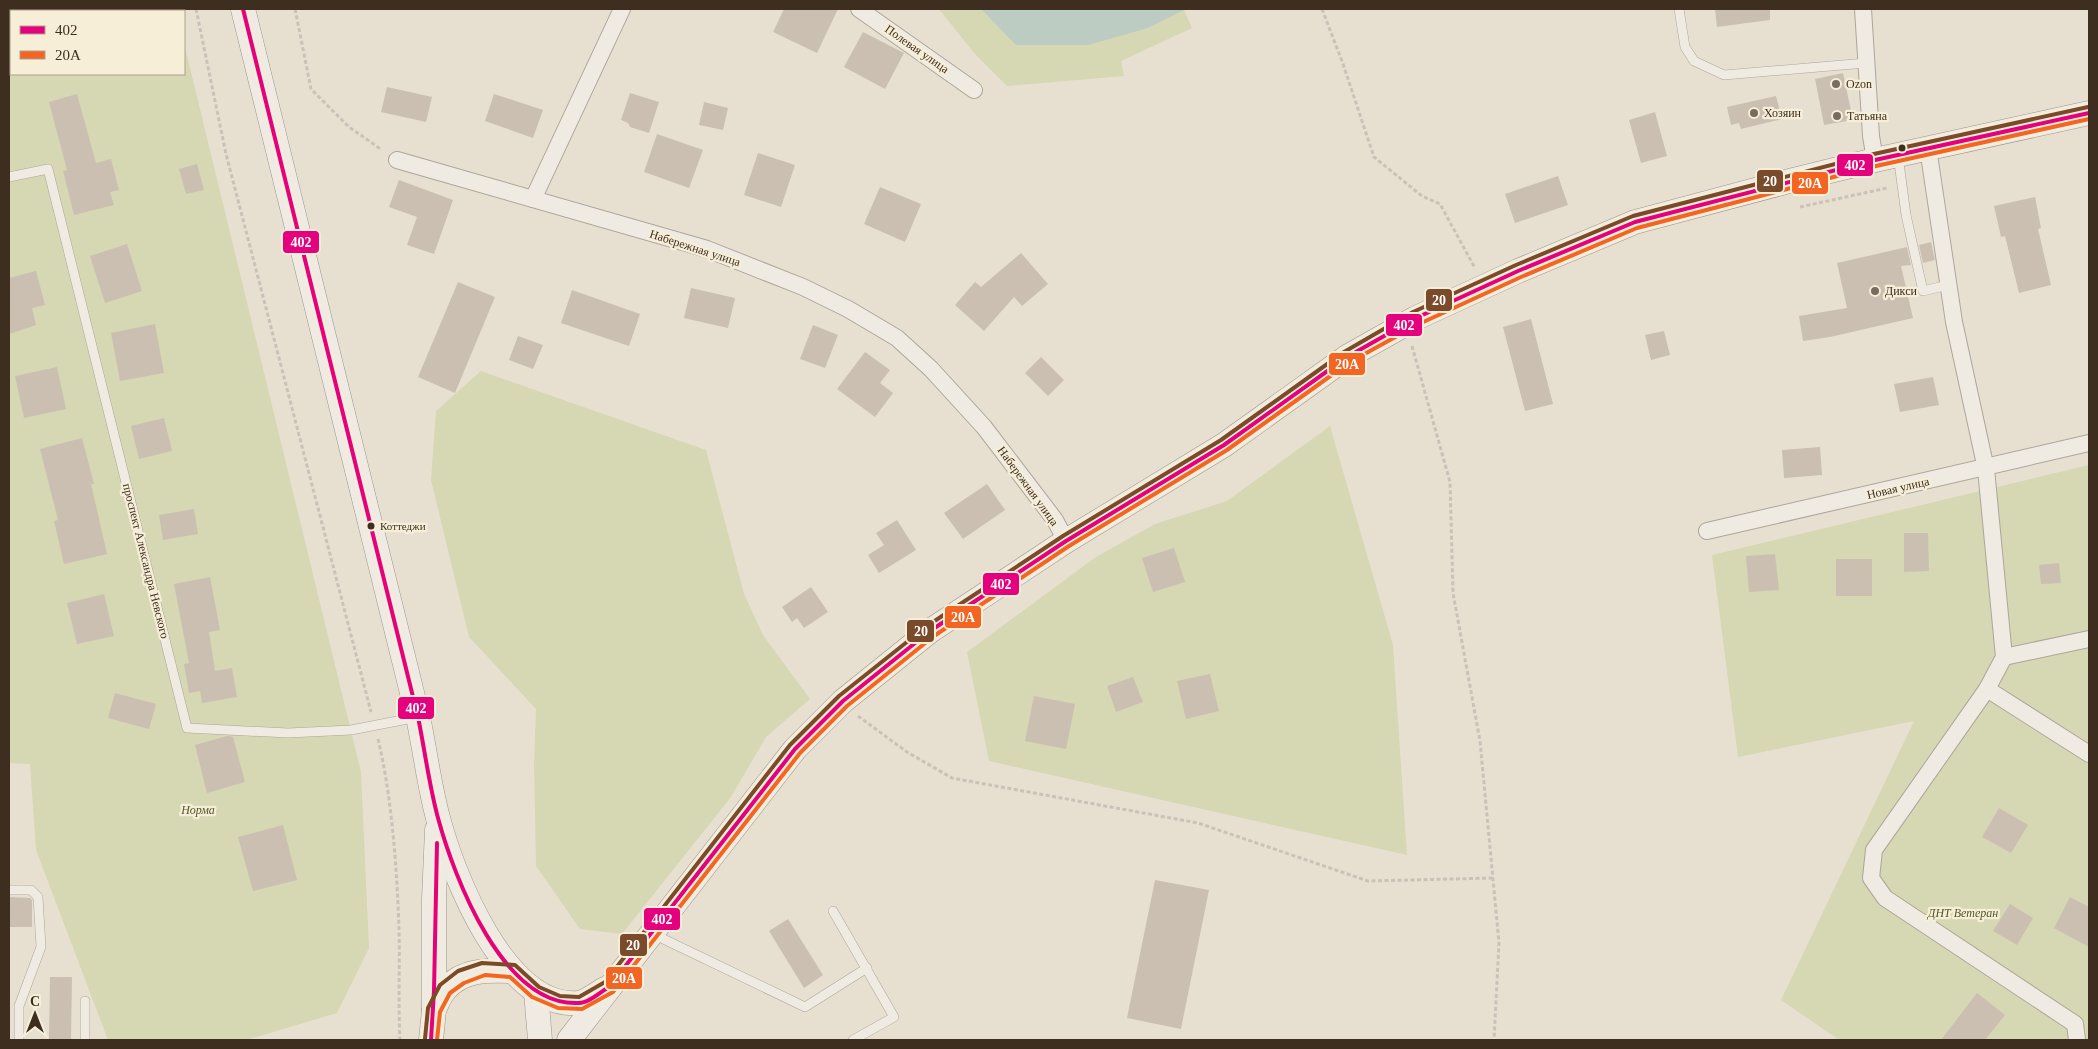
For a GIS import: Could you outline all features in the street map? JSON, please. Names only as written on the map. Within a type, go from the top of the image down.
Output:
[{"type":"main road","points":[[243,9],[418,717],[438,818],[466,894],[487,936],[514,971],[536,992],[559,1002],[580,1003],[609,987]]},
{"type":"main road","points":[[569,1040],[795,749],[843,702],[930,631],[1066,541],[1224,445],[1347,358],[1416,318],[1518,271],[1635,222],[1875,160],[2089,113]]},
{"type":"main road","points":[[431,1040],[434,1010],[434,899],[438,818]]},
{"type":"main road","points":[[434,1010],[445,990],[461,977],[484,969],[514,971]]},
{"type":"main road","points":[[536,992],[540,1040]]},
{"type":"street","points":[[533,199],[622,9]]},
{"type":"street","name":"Полевая улица","points":[[859,9],[974,90]]},
{"type":"street","points":[[1862,9],[1875,160]]},
{"type":"street","points":[[1928,148],[1954,322],[1986,469],[2004,657],[1987,689],[1874,850],[1871,878],[1885,898],[2081,1028]]},
{"type":"street","name":"Набережная улица","points":[[397,160],[707,249],[803,287],[848,309],[896,338],[931,370],[984,427],[1055,520],[1066,541]]},
{"type":"street","name":"Новая улица","points":[[1707,532],[1986,469],[2089,443]]},
{"type":"street","points":[[2004,657],[2089,639]]},
{"type":"street","points":[[1987,689],[2089,754]]},
{"type":"lane","points":[[1679,9],[1685,47],[1694,62],[1724,74],[1866,62]]},
{"type":"lane","points":[[1898,155],[1906,216],[1923,291],[1948,285]]},
{"type":"lane","name":"проспект Александра Невского","points":[[9,177],[48,169],[187,728],[288,733],[351,730],[418,717]]},
{"type":"lane","points":[[9,890],[31,890],[38,897],[41,947],[19,1006],[19,1040]]},
{"type":"lane","points":[[833,911],[894,1018],[853,1040]]},
{"type":"lane","points":[[652,934],[805,1006],[867,968]]},
{"type":"lane","points":[[85,1001],[85,1040]]},
{"type":"path","points":[[196,9],[226,154],[384,767],[399,929],[400,1040]]},
{"type":"path","points":[[295,9],[311,89],[349,127],[397,160]]},
{"type":"path","points":[[1322,9],[1344,64],[1374,157],[1422,196],[1440,204],[1478,273]]},
{"type":"path","points":[[1800,208],[1902,184]]},
{"type":"path","points":[[1410,339],[1450,482],[1453,593],[1480,741],[1499,943],[1494,1040]]},
{"type":"path","points":[[843,702],[857,715],[907,752],[952,778],[1198,823],[1368,881],[1493,878]]},
{"type":"green space","name":"Норма","points":[[9,9],[176,9],[10,10],[10,75],[185,75],[185,47],[361,772],[369,948],[337,1013],[246,1040],[108,1040],[36,850],[30,764],[9,763]]},
{"type":"green space","points":[[939,9],[981,9],[1017,45],[1148,28],[1184,10],[1192,28],[1121,61],[1124,76],[1007,86],[974,53]]},
{"type":"green space","points":[[481,371],[706,450],[744,594],[763,635],[810,699],[766,737],[731,797],[622,934],[580,929],[536,866],[534,765],[536,709],[469,637],[431,480],[436,411]]},
{"type":"green space","points":[[1330,426],[1393,645],[1407,855],[989,761],[967,652],[1096,557],[1155,524],[1227,501]]},
{"type":"green space","name":"ДНТ Ветеран","points":[[2089,465],[2089,1040],[1839,1040],[1781,1000],[1914,721],[1738,757],[1712,555]]},
{"type":"shaded area","points":[[981,9],[1186,9],[1148,28],[1088,45],[1016,45]]},
{"type":"building","points":[[784,9],[838,9],[817,53],[773,32]]},
{"type":"building","points":[[1715,9],[1770,9],[1770,20],[1717,27]]},
{"type":"building","points":[[863,32],[904,53],[885,89],[844,67]]},
{"type":"building","points":[[1843,73],[1853,120],[1824,125],[1815,79]]},
{"type":"building","points":[[387,87],[432,97],[426,122],[381,112]]},
{"type":"building","points":[[630,93],[659,102],[649,133],[630,127],[628,123],[621,120]]},
{"type":"building","points":[[77,94],[96,163],[111,159],[119,190],[110,192],[114,205],[74,215],[63,171],[67,170],[49,102]]},
{"type":"building","points":[[494,94],[543,110],[533,138],[485,121]]},
{"type":"building","name":"Хозяин","points":[[1776,96],[1782,119],[1741,129],[1739,123],[1731,125],[1727,107]]},
{"type":"building","points":[[704,102],[728,108],[723,130],[699,125]]},
{"type":"building","points":[[1655,112],[1667,156],[1641,163],[1629,120]]},
{"type":"building","points":[[657,134],[703,150],[689,188],[644,172]]},
{"type":"building","points":[[758,153],[795,165],[781,207],[744,195]]},
{"type":"building","points":[[197,164],[204,190],[186,194],[179,169]]},
{"type":"building","points":[[1558,176],[1568,205],[1515,223],[1505,194]]},
{"type":"building","points":[[399,180],[453,200],[434,254],[407,245],[417,217],[389,207]]},
{"type":"building","points":[[880,187],[921,204],[905,242],[864,224]]},
{"type":"building","points":[[2035,197],[2041,228],[2038,229],[2051,285],[2019,293],[2005,236],[2001,237],[1994,206]]},
{"type":"building","points":[[1931,242],[1935,260],[1923,263],[1919,245]]},
{"type":"building","points":[[127,244],[142,291],[105,303],[90,256]]},
{"type":"building","name":"Дикси","points":[[1907,247],[1911,265],[1901,266],[1913,318],[1830,337],[1803,341],[1799,316],[1847,308],[1837,263]]},
{"type":"building","points":[[1021,253],[1048,284],[1022,306],[1014,297],[984,331],[955,305],[975,282],[981,287]]},
{"type":"building","points":[[36,271],[45,305],[32,308],[36,325],[9,334],[9,278]]},
{"type":"building","points":[[458,282],[495,297],[455,393],[418,377]]},
{"type":"building","points":[[691,288],[735,298],[728,328],[684,318]]},
{"type":"building","points":[[572,290],[640,314],[629,346],[561,323]]},
{"type":"building","points":[[1531,319],[1553,404],[1525,411],[1503,327]]},
{"type":"building","points":[[155,324],[164,373],[120,381],[111,333]]},
{"type":"building","points":[[813,325],[838,335],[825,368],[800,359]]},
{"type":"building","points":[[1664,331],[1670,355],[1651,360],[1645,335]]},
{"type":"building","points":[[518,336],[543,345],[533,369],[509,360]]},
{"type":"building","points":[[865,352],[890,370],[880,383],[893,393],[875,417],[837,389]]},
{"type":"building","points":[[1041,357],[1064,380],[1048,396],[1025,373]]},
{"type":"building","points":[[57,367],[66,409],[24,418],[15,376]]},
{"type":"building","points":[[1933,377],[1939,405],[1900,412],[1894,384]]},
{"type":"building","points":[[164,418],[172,451],[139,459],[131,426]]},
{"type":"building","points":[[82,438],[94,484],[91,484],[107,554],[64,564],[54,521],[58,520],[40,449]]},
{"type":"building","points":[[1820,447],[1822,475],[1784,478],[1782,450]]},
{"type":"building","points":[[987,484],[1005,510],[963,539],[944,513]]},
{"type":"building","points":[[194,509],[198,534],[163,540],[159,515]]},
{"type":"building","points":[[897,520],[916,550],[879,573],[868,555],[884,545],[876,533]]},
{"type":"building","points":[[1904,533],[1928,533],[1929,571],[1904,572]]},
{"type":"building","points":[[1174,548],[1185,582],[1153,592],[1142,558]]},
{"type":"building","points":[[1775,554],[1779,590],[1749,592],[1746,556]]},
{"type":"building","points":[[1836,559],[1872,559],[1872,596],[1836,596]]},
{"type":"building","points":[[2059,563],[2061,583],[2041,584],[2039,565]]},
{"type":"building","points":[[210,577],[220,630],[209,632],[215,671],[232,668],[237,697],[202,703],[200,691],[189,693],[184,664],[189,663],[174,584]]},
{"type":"building","points":[[811,587],[828,612],[804,628],[797,618],[792,622],[782,607]]},
{"type":"building","points":[[104,594],[114,636],[77,644],[67,603]]},
{"type":"building","points":[[1210,674],[1219,711],[1186,719],[1177,681]]},
{"type":"building","points":[[1133,677],[1143,702],[1116,712],[1107,686]]},
{"type":"building","points":[[115,693],[156,704],[149,729],[108,718]]},
{"type":"building","points":[[1034,696],[1075,704],[1066,749],[1025,741]]},
{"type":"building","points":[[227,736],[233,737],[245,782],[207,793],[195,745]]},
{"type":"building","points":[[1999,808],[2028,825],[2011,853],[1982,837]]},
{"type":"building","points":[[283,825],[297,880],[253,891],[238,837]]},
{"type":"building","points":[[1155,880],[1209,890],[1181,1029],[1127,1018]]},
{"type":"building","points":[[9,897],[30,898],[32,900],[32,927],[9,927]]},
{"type":"building","points":[[2070,897],[2089,907],[2089,947],[2054,928]]},
{"type":"building","points":[[2010,904],[2033,918],[2017,945],[1993,931]]},
{"type":"building","points":[[788,919],[823,975],[804,988],[769,931]]},
{"type":"building","points":[[50,977],[72,977],[71,1040],[49,1040]]},
{"type":"building","points":[[1977,993],[2005,1015],[1985,1040],[1941,1040]]},
{"type":"transit line","name":"402","points":[[243,9],[418,717],[432,793],[446,843],[470,904],[486,934],[505,962],[527,984],[552,999],[579,1003],[591,999],[609,987],[795,749],[843,701],[930,631],[1066,541],[1224,445],[1347,357],[1416,318],[1518,271],[1635,222],[1875,160],[2089,113]]},
{"type":"transit line","name":"20","points":[[425,1039],[428,1008],[440,985],[458,971],[482,963],[515,965],[539,987],[560,996],[579,997],[605,982],[790,745],[839,696],[927,626],[1063,536],[1221,440],[1344,352],[1413,312],[1516,265],[1633,216],[1874,154],[2088,107]]},
{"type":"transit line","name":"20А","points":[[437,1040],[440,1012],[450,993],[464,983],[485,975],[510,977],[532,997],[558,1008],[582,1009],[613,992],[800,753],[847,706],[934,636],[1069,546],[1227,450],[1350,362],[1419,324],[1521,277],[1637,228],[1876,166],[2089,119]]},
{"type":"transit line","name":"402","points":[[431,1040],[434,991],[437,843]]},
{"type":"place","name":"Ozon","points":[[1836,84]]},
{"type":"place","name":"Хозяин","points":[[1754,113]]},
{"type":"place","name":"Татьяна","points":[[1837,116]]},
{"type":"place","name":"Дикси","points":[[1875,291]]},
{"type":"place","name":"Коттеджи","points":[[371,526]]}]
